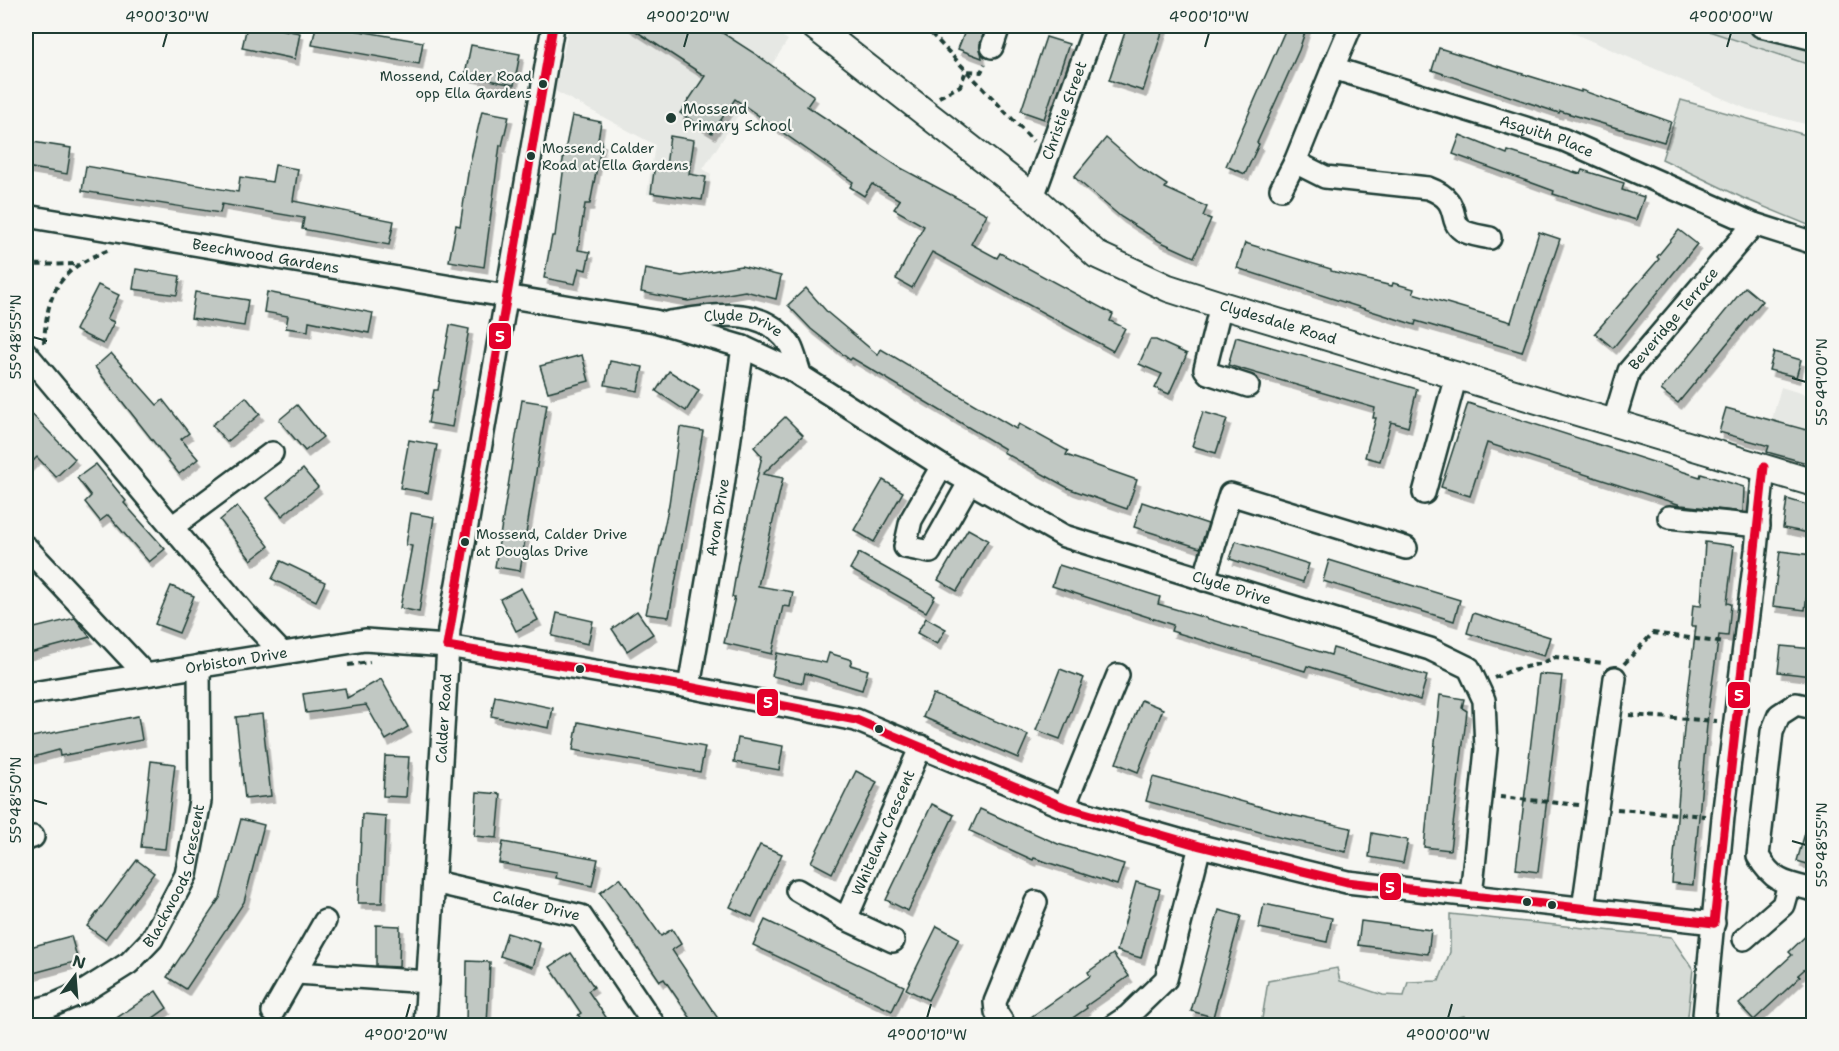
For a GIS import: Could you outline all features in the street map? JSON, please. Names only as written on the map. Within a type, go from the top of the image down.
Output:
[{"type":"main road","name":"Clydesdale Road","points":[[814,26],[1034,197],[1097,255],[1168,288],[1221,306],[1814,483]]},
{"type":"street","name":"Calder Road","points":[[426,1026],[447,646],[552,26]]},
{"type":"street","points":[[992,47],[999,26]]},
{"type":"street","name":"Christie Street","points":[[1034,197],[1095,26]]},
{"type":"street","points":[[1761,26],[1814,39]]},
{"type":"street","points":[[1281,189],[1295,162],[1350,28]]},
{"type":"street","name":"Asquith Place","points":[[1333,68],[1564,140],[1754,224],[1814,243]]},
{"type":"street","points":[[1295,162],[1325,177],[1428,188],[1439,192],[1448,198],[1458,226],[1463,232],[1490,238]]},
{"type":"street","name":"Beechwood Gardens","points":[[26,216],[505,296]]},
{"type":"street","name":"Beveridge Terrace","points":[[1613,424],[1629,371],[1754,224]]},
{"type":"street","name":"Clyde Drive","points":[[505,296],[655,321],[743,347],[801,376],[969,483],[1064,536],[1430,649],[1469,668],[1484,700],[1486,749],[1471,896]]},
{"type":"street","points":[[1221,306],[1205,369],[1208,373],[1248,386]]},
{"type":"street","name":"Clyde Drive","points":[[655,321],[736,316],[759,318],[778,331],[791,347],[801,376]]},
{"type":"street","name":"Avon Drive","points":[[689,687],[722,493],[743,347]]},
{"type":"street","points":[[26,353],[172,527],[281,652]]},
{"type":"street","points":[[1424,493],[1456,376]]},
{"type":"street","points":[[172,527],[272,453]]},
{"type":"street","points":[[942,466],[910,520],[905,547],[930,552],[969,483]]},
{"type":"street","points":[[1703,1026],[1734,722],[1759,526],[1764,467]]},
{"type":"street","points":[[1204,580],[1230,494],[1406,548]]},
{"type":"street","points":[[1669,517],[1759,526]]},
{"type":"street","points":[[26,547],[145,674]]},
{"type":"street","name":"Orbiston Drive","points":[[26,694],[365,640],[447,646],[689,687],[856,720],[1064,807],[1200,846],[1347,882],[1714,923]]},
{"type":"street","name":"Blackwoods Crescent","points":[[26,1012],[51,1006],[83,992],[129,963],[152,939],[186,874],[200,801],[199,666]]},
{"type":"street","points":[[1582,909],[1616,669]]},
{"type":"street","points":[[1064,807],[1118,675]]},
{"type":"street","points":[[1814,708],[1796,704],[1779,715],[1772,732],[1758,856],[1766,869],[1779,881],[1814,890]]},
{"type":"street","name":"Whitelaw Crescent","points":[[846,920],[921,746]]},
{"type":"street","points":[[1113,1026],[1128,1016],[1166,979],[1200,846]]},
{"type":"street","name":"Calder Drive","points":[[434,882],[581,916],[655,1026]]},
{"type":"street","points":[[1744,939],[1783,906],[1789,884]]},
{"type":"street","points":[[796,890],[846,920],[892,941]]},
{"type":"street","points":[[1005,1026],[996,1012],[995,1002],[1036,902]]},
{"type":"street","points":[[273,1012],[325,921]]},
{"type":"street","points":[[297,973],[428,982]]},
{"type":"path","points":[[924,26],[1048,157]]},
{"type":"path","points":[[966,71],[981,72],[992,47]]},
{"type":"path","points":[[916,105],[934,100],[960,86],[966,71]]},
{"type":"path","points":[[43,374],[45,323],[49,300],[56,286],[78,264],[113,249]]},
{"type":"path","points":[[26,265],[78,264]]},
{"type":"path","points":[[1478,687],[1512,670],[1543,663],[1555,657],[1616,669],[1653,633],[1744,645]]},
{"type":"path","points":[[344,666],[376,661]]},
{"type":"path","points":[[1610,713],[1734,722]]},
{"type":"shaded area","name":"Mossend Primary School","points":[[569,26],[767,26],[788,40],[703,169],[711,174],[707,204],[647,194],[655,145],[555,91]]},
{"type":"shaded area","points":[[1557,26],[1694,26],[1813,66],[1813,126],[1747,109]]},
{"type":"shaded area","points":[[1694,26],[1768,26],[1813,38],[1813,66]]},
{"type":"shaded area","points":[[1681,100],[1813,137],[1813,227],[1745,199],[1662,159]]},
{"type":"shaded area","points":[[1781,387],[1813,397],[1813,474],[1761,459]]},
{"type":"shaded area","points":[[1450,914],[1671,937],[1693,969],[1687,1025],[1467,1026],[1464,1016],[1422,1026],[1261,1025],[1268,981],[1337,968],[1340,981],[1383,995],[1404,996],[1408,982],[1439,981],[1450,952]]},
{"type":"building","points":[[247,26],[263,26],[300,33],[295,59],[242,48]]},
{"type":"building","points":[[316,26],[331,26],[423,42],[419,64],[312,45]]},
{"type":"building","points":[[628,26],[712,26],[757,55],[814,96],[807,106],[899,167],[987,214],[971,244],[997,258],[1000,253],[1113,314],[1110,321],[1125,328],[1113,351],[932,252],[912,288],[896,279],[924,226],[894,209],[900,200],[872,184],[864,196],[850,187],[853,182],[735,99],[712,133],[680,113],[705,76]]},
{"type":"building","points":[[967,26],[986,26],[980,44],[982,58],[958,49]]},
{"type":"building","points":[[1127,26],[1164,26],[1143,91],[1109,80]]},
{"type":"building","points":[[1287,26],[1307,26],[1299,50],[1245,174],[1226,166]]},
{"type":"building","points":[[1046,37],[1069,44],[1044,119],[1021,111]]},
{"type":"building","points":[[471,45],[520,54],[514,85],[465,75]]},
{"type":"building","points":[[1439,48],[1581,92],[1581,90],[1671,122],[1664,142],[1560,111],[1559,113],[1432,70]]},
{"type":"building","points":[[482,111],[509,116],[502,146],[500,145],[484,267],[449,261],[456,225],[460,226],[469,167]]},
{"type":"building","points":[[572,116],[601,122],[598,140],[602,141],[590,204],[585,204],[578,250],[590,252],[586,270],[579,268],[575,284],[544,278],[552,236],[555,236],[564,165],[562,165]]},
{"type":"building","points":[[1460,135],[1507,154],[1508,151],[1580,174],[1582,170],[1624,183],[1622,190],[1644,197],[1636,220],[1553,194],[1554,191],[1453,154]]},
{"type":"building","points":[[670,136],[694,140],[689,174],[706,177],[702,200],[651,193],[655,164],[666,166]]},
{"type":"building","points":[[1106,138],[1138,166],[1167,185],[1165,188],[1207,207],[1203,216],[1211,219],[1194,257],[1159,241],[1121,217],[1074,177]]},
{"type":"building","points":[[26,141],[71,148],[67,174],[26,167]]},
{"type":"building","points":[[275,165],[298,169],[293,201],[394,221],[389,245],[302,229],[304,218],[222,204],[220,213],[82,191],[86,166],[238,192],[240,177],[272,182]]},
{"type":"building","points":[[1679,230],[1697,244],[1613,348],[1595,333],[1659,259],[1657,257]]},
{"type":"building","points":[[1539,232],[1560,239],[1522,352],[1416,321],[1415,325],[1237,268],[1245,243],[1331,269],[1331,271],[1414,289],[1413,293],[1511,322]]},
{"type":"building","points":[[741,266],[781,276],[776,299],[745,291],[688,301],[641,292],[645,269],[682,276]]},
{"type":"building","points":[[136,269],[180,276],[177,295],[133,289]]},
{"type":"building","points":[[98,285],[119,295],[107,319],[114,322],[103,344],[75,330]]},
{"type":"building","points":[[1745,287],[1762,301],[1678,403],[1661,390]]},
{"type":"building","points":[[806,288],[828,313],[878,355],[881,349],[1016,429],[1019,424],[1068,451],[1066,455],[1137,480],[1127,509],[1070,489],[1003,452],[1005,449],[852,358],[850,360],[811,329],[788,305]]},
{"type":"building","points":[[195,292],[248,300],[244,326],[191,318]]},
{"type":"building","points":[[267,292],[373,313],[369,333],[309,321],[308,331],[286,328],[288,316],[264,312]]},
{"type":"building","points":[[450,325],[469,329],[452,427],[428,423],[434,390],[438,390]]},
{"type":"building","points":[[1236,337],[1417,389],[1408,427],[1391,422],[1380,461],[1365,457],[1376,418],[1373,418],[1375,408],[1228,365]]},
{"type":"building","points":[[1150,340],[1156,340],[1187,354],[1169,394],[1155,388],[1162,374],[1139,364]]},
{"type":"building","points":[[1774,352],[1801,360],[1796,377],[1769,370]]},
{"type":"building","points":[[111,353],[157,405],[163,400],[189,433],[181,439],[198,459],[179,474],[95,367]]},
{"type":"building","points":[[582,355],[589,381],[548,392],[540,366]]},
{"type":"building","points":[[610,361],[643,367],[638,391],[605,385]]},
{"type":"building","points":[[669,371],[699,390],[686,411],[656,391]]},
{"type":"building","points":[[246,397],[260,414],[227,442],[212,425]]},
{"type":"building","points":[[522,400],[547,404],[520,571],[495,567]]},
{"type":"building","points":[[1468,403],[1700,477],[1701,474],[1744,487],[1743,512],[1681,505],[1487,443],[1470,496],[1441,487]]},
{"type":"building","points":[[297,405],[323,437],[305,451],[279,420]]},
{"type":"building","points":[[26,408],[75,459],[56,477],[37,457],[26,468]]},
{"type":"building","points":[[1726,408],[1814,432],[1814,465],[1767,452],[1769,446],[1719,432]]},
{"type":"building","points":[[1203,412],[1227,419],[1216,453],[1192,446]]},
{"type":"building","points":[[785,417],[803,435],[763,474],[783,478],[758,586],[793,592],[790,607],[783,606],[772,654],[724,643],[735,597],[732,597],[738,562],[762,456],[754,447]]},
{"type":"building","points":[[680,427],[703,431],[669,617],[646,614],[669,504]]},
{"type":"building","points":[[409,440],[437,445],[428,493],[400,488]]},
{"type":"building","points":[[96,464],[126,501],[124,503],[165,549],[149,562],[108,515],[100,521],[85,502],[91,496],[77,478]]},
{"type":"building","points":[[303,469],[318,487],[282,516],[267,498]]},
{"type":"building","points":[[883,480],[903,492],[874,542],[854,530]]},
{"type":"building","points":[[1787,499],[1814,507],[1814,534],[1783,528]]},
{"type":"building","points":[[1142,502],[1208,524],[1200,548],[1134,527]]},
{"type":"building","points":[[237,506],[269,546],[251,560],[220,520]]},
{"type":"building","points":[[411,513],[434,517],[419,612],[400,608],[412,546],[406,545]]},
{"type":"building","points":[[968,529],[988,540],[957,591],[938,580]]},
{"type":"building","points":[[1236,541],[1309,564],[1303,582],[1230,559]]},
{"type":"building","points":[[1705,542],[1734,546],[1727,603],[1731,604],[1728,636],[1719,635],[1708,713],[1693,885],[1672,883],[1684,728],[1696,626],[1691,626],[1693,605],[1701,606]]},
{"type":"building","points":[[1780,551],[1812,555],[1805,610],[1773,606]]},
{"type":"building","points":[[859,553],[935,596],[926,612],[850,569]]},
{"type":"building","points":[[1329,560],[1460,600],[1454,621],[1323,581]]},
{"type":"building","points":[[281,561],[325,582],[316,601],[272,579]]},
{"type":"building","points":[[1059,565],[1160,597],[1158,604],[1331,655],[1333,648],[1427,676],[1420,700],[1307,666],[1305,671],[1171,631],[1173,625],[1052,586]]},
{"type":"building","points":[[171,586],[194,596],[179,633],[155,624]]},
{"type":"building","points":[[521,588],[538,620],[516,631],[500,599]]},
{"type":"building","points":[[637,611],[653,634],[627,651],[612,629]]},
{"type":"building","points":[[557,613],[593,621],[588,644],[552,636]]},
{"type":"building","points":[[1473,613],[1550,637],[1544,656],[1467,633]]},
{"type":"building","points":[[75,618],[90,637],[26,654],[26,630]]},
{"type":"building","points":[[926,618],[946,629],[937,644],[917,633]]},
{"type":"building","points":[[1781,646],[1814,649],[1811,676],[1778,672]]},
{"type":"building","points":[[777,653],[826,663],[829,653],[852,660],[850,665],[868,670],[862,690],[805,673],[803,683],[772,676]]},
{"type":"building","points":[[1060,669],[1084,678],[1060,739],[1036,730]]},
{"type":"building","points":[[1539,674],[1562,676],[1538,872],[1516,869]]},
{"type":"building","points":[[381,679],[408,727],[386,740],[366,705],[306,713],[303,694],[345,688],[347,698]]},
{"type":"building","points":[[933,694],[1028,735],[1018,758],[923,717]]},
{"type":"building","points":[[1440,695],[1464,699],[1462,708],[1467,711],[1450,850],[1424,847]]},
{"type":"building","points":[[495,696],[553,708],[549,728],[491,716]]},
{"type":"building","points":[[1141,700],[1163,709],[1138,772],[1116,763]]},
{"type":"building","points":[[262,714],[271,796],[245,799],[236,717]]},
{"type":"building","points":[[138,716],[142,740],[60,756],[59,750],[26,759],[26,738]]},
{"type":"building","points":[[578,722],[705,747],[700,772],[573,750]]},
{"type":"building","points":[[738,738],[783,746],[779,770],[734,762]]},
{"type":"building","points":[[385,756],[409,757],[406,797],[383,796]]},
{"type":"building","points":[[151,761],[175,764],[165,849],[141,847]]},
{"type":"building","points":[[856,771],[877,782],[832,873],[811,862]]},
{"type":"building","points":[[1153,777],[1291,815],[1351,828],[1346,852],[1282,838],[1146,801]]},
{"type":"building","points":[[477,792],[501,794],[497,838],[474,836]]},
{"type":"building","points":[[932,804],[954,815],[908,911],[886,900]]},
{"type":"building","points":[[980,809],[1058,844],[1124,864],[1117,885],[1034,858],[1033,860],[970,831]]},
{"type":"building","points":[[362,814],[386,816],[382,903],[358,903]]},
{"type":"building","points":[[241,819],[264,825],[244,902],[186,989],[167,977],[220,898]]},
{"type":"building","points":[[1809,819],[1814,820],[1814,866],[1797,861]]},
{"type":"building","points":[[1372,833],[1408,840],[1403,863],[1369,857]]},
{"type":"building","points":[[503,842],[598,859],[592,886],[556,878],[557,873],[499,863]]},
{"type":"building","points":[[760,845],[782,854],[752,917],[730,907]]},
{"type":"building","points":[[137,860],[154,873],[105,939],[87,926]]},
{"type":"building","points":[[620,878],[661,936],[672,929],[681,944],[672,950],[719,1020],[711,1026],[696,1026],[664,979],[660,981],[600,893]]},
{"type":"building","points":[[1136,882],[1160,889],[1141,958],[1117,951]]},
{"type":"building","points":[[1264,904],[1332,918],[1327,942],[1259,928]]},
{"type":"building","points":[[1219,910],[1241,916],[1213,1017],[1191,1011]]},
{"type":"building","points":[[765,920],[904,986],[892,1011],[753,945]]},
{"type":"building","points":[[1361,921],[1431,930],[1428,954],[1358,945]]},
{"type":"building","points":[[376,925],[400,926],[399,967],[376,966]]},
{"type":"building","points":[[937,926],[959,938],[928,1000],[906,989]]},
{"type":"building","points":[[1814,928],[1814,961],[1754,1020],[1739,1004],[1792,955],[1789,952]]},
{"type":"building","points":[[507,933],[540,943],[533,967],[500,956]]},
{"type":"building","points":[[71,936],[78,961],[26,975],[26,948]]},
{"type":"building","points":[[571,953],[594,987],[588,991],[612,1026],[586,1026],[578,1015],[581,1013],[550,967]]},
{"type":"building","points":[[1113,954],[1129,976],[1086,1006],[1087,1008],[1061,1026],[1018,1026],[1090,976],[1088,972]]},
{"type":"building","points":[[467,961],[490,962],[487,1026],[466,1026]]},
{"type":"building","points":[[156,991],[167,1008],[142,1026],[105,1026]]},
{"type":"transit line","name":"5","points":[[447,646],[553,26]]},
{"type":"transit line","name":"5","points":[[1714,923],[1764,467]]},
{"type":"transit line","name":"5","points":[[447,646],[689,687],[856,720],[1064,807],[1200,846],[1347,882],[1714,923]]},
{"type":"place","name":"Mossend, Calder Road opp Ella Gardens","points":[[543,84]]},
{"type":"place","name":"Mossend Primary School","points":[[671,118]]},
{"type":"place","name":"Mossend, Calder Road at Ella Gardens","points":[[531,156]]},
{"type":"place","name":"Mossend, Calder Drive at Douglas Drive","points":[[465,542]]}]
